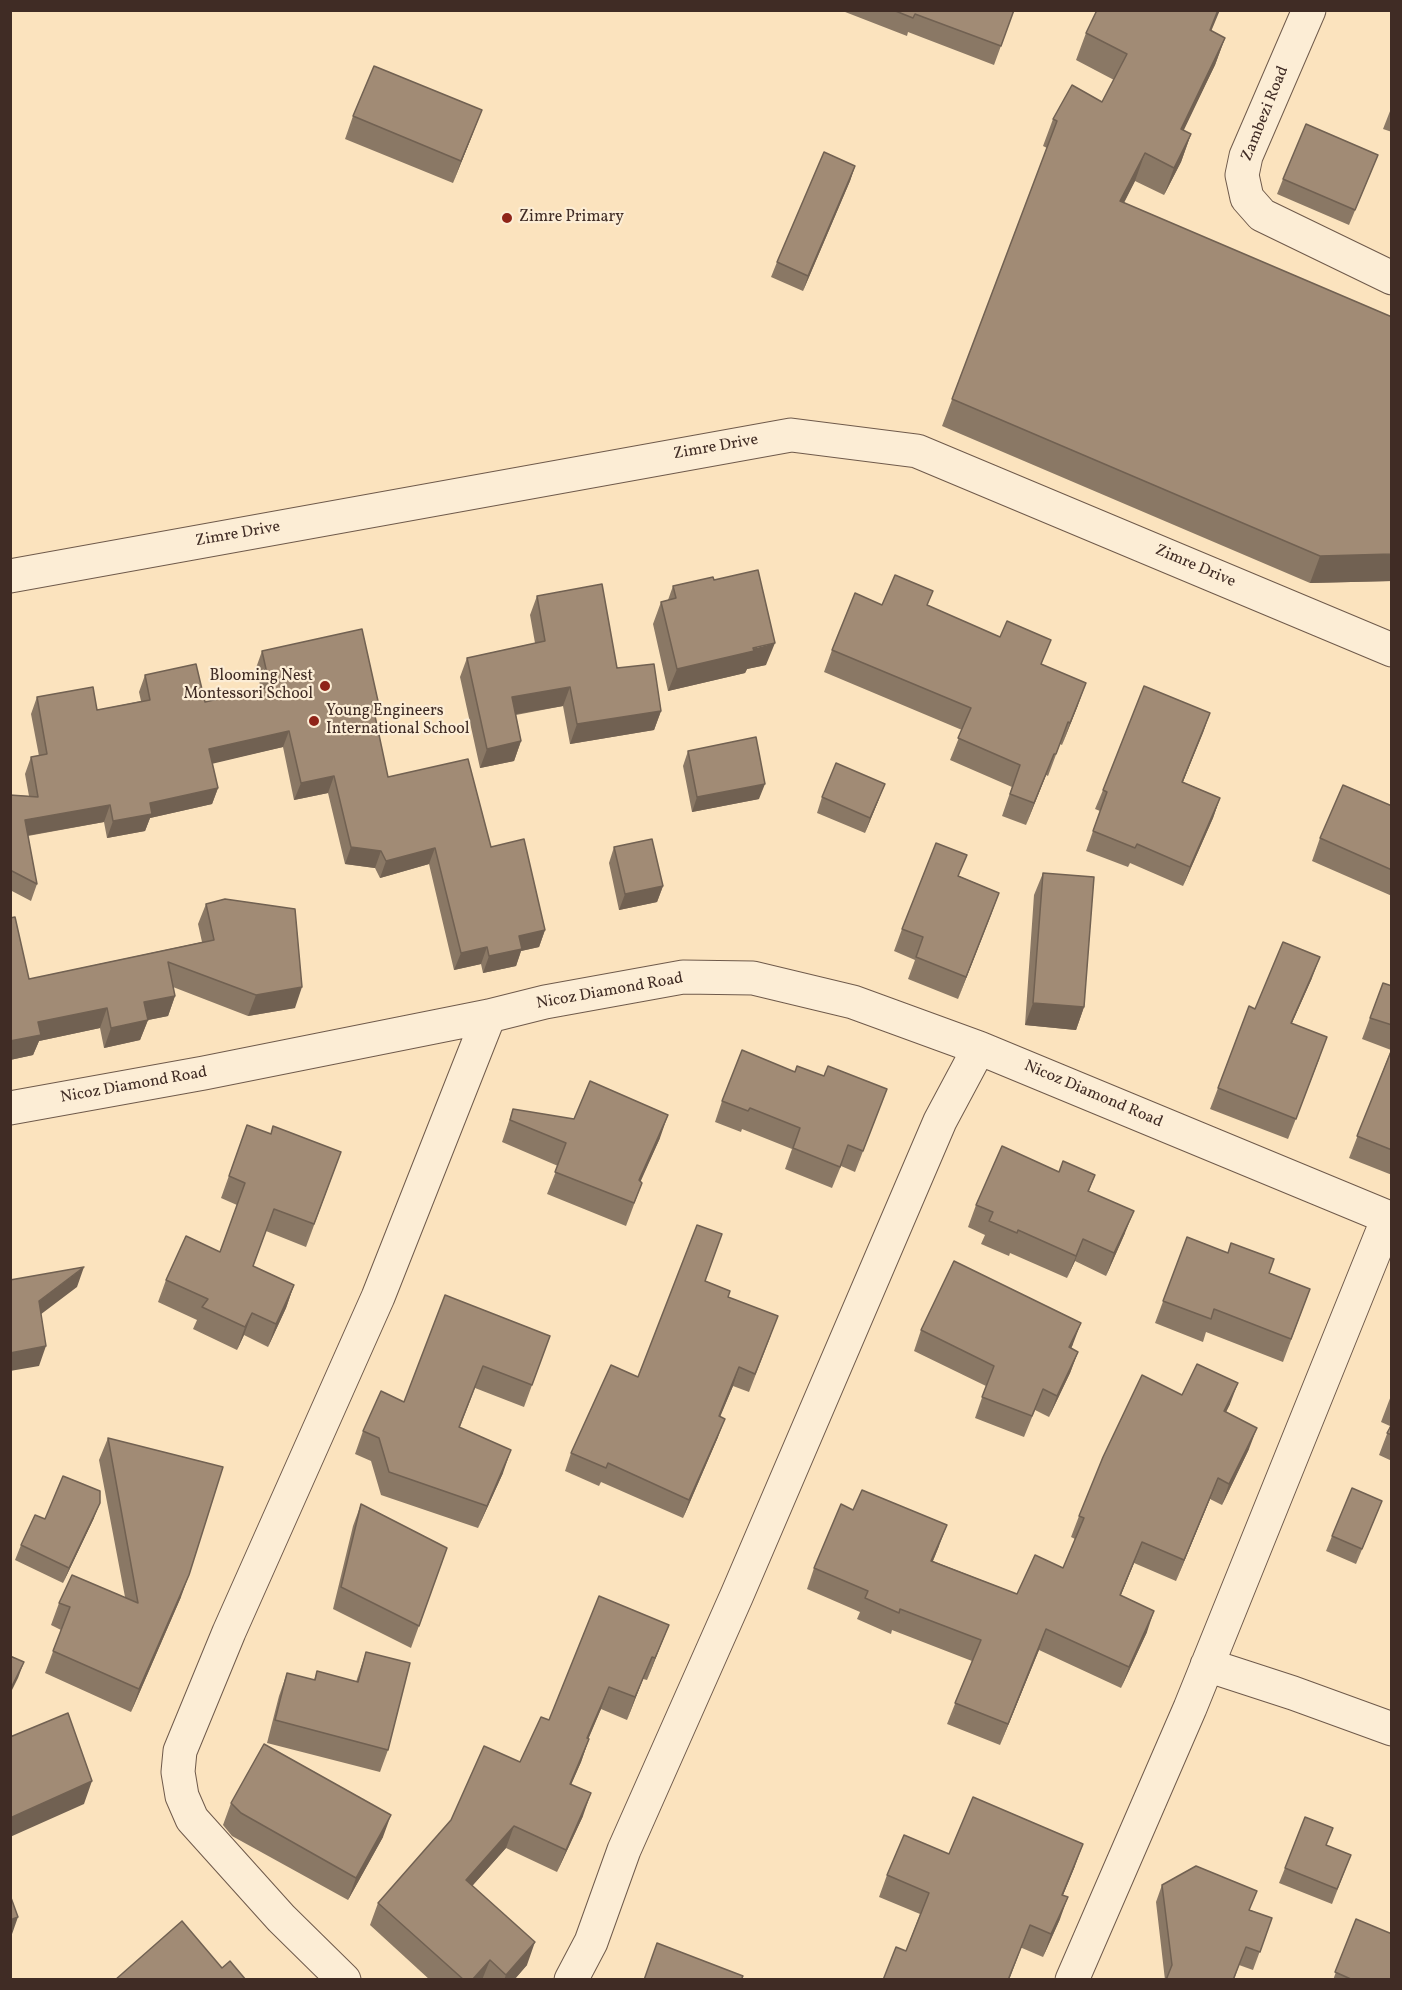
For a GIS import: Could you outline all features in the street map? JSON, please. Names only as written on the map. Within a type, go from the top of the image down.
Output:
[{"type":"street","name":"Zambezi Road","points":[[1309,10],[1246,156],[1242,175],[1247,198],[1262,215],[1392,278]]},
{"type":"street","name":"Zimre Drive","points":[[10,576],[791,435],[917,451],[1391,647]]},
{"type":"street","name":"Nicoz Diamond Road","points":[[10,1108],[204,1073],[489,1016],[545,1002],[683,977],[753,978],[853,1002],[979,1048],[1390,1219]]},
{"type":"street","points":[[344,1980],[281,1918],[192,1819],[182,1796],[178,1772],[180,1751],[229,1632],[378,1297],[489,1016]]},
{"type":"street","points":[[571,1980],[591,1942],[624,1850],[737,1595],[936,1131],[979,1048]]},
{"type":"street","points":[[1072,1980],[1207,1665],[1390,1219]]},
{"type":"street","points":[[1207,1665],[1392,1729]]},
{"type":"building","points":[[893,10],[1014,10],[1001,46],[915,14],[913,18]]},
{"type":"building","points":[[1097,10],[1218,10],[1210,30],[1225,38],[1181,129],[1191,134],[1174,168],[1145,153],[1120,201],[1392,317],[1392,554],[1320,556],[952,399],[1057,121],[1053,119],[1072,85],[1102,102],[1127,54],[1086,33]]},
{"type":"building","points":[[374,66],[482,110],[461,161],[353,116]]},
{"type":"building","points":[[1306,124],[1378,155],[1355,210],[1283,179]]},
{"type":"building","points":[[824,152],[855,166],[808,276],[777,262]]},
{"type":"building","points":[[758,570],[775,643],[753,648],[754,651],[677,669],[661,602],[676,598],[673,586]]},
{"type":"building","points":[[895,575],[933,591],[927,605],[1000,637],[1007,621],[1051,640],[1041,664],[1086,683],[1034,803],[1010,794],[1020,765],[958,738],[971,708],[832,650],[855,593],[882,605]]},
{"type":"building","points":[[602,584],[617,668],[654,664],[661,711],[577,724],[570,687],[512,697],[521,741],[487,749],[467,658],[545,641],[537,596]]},
{"type":"building","points":[[362,629],[378,701],[372,702],[388,777],[468,759],[491,847],[524,839],[545,930],[519,936],[522,949],[489,956],[487,947],[461,953],[435,848],[386,861],[381,851],[351,847],[334,776],[301,783],[289,731],[209,749],[218,788],[150,803],[152,814],[113,821],[110,805],[25,820],[37,884],[10,870],[10,795],[38,797],[31,757],[47,754],[37,697],[93,687],[97,710],[150,700],[145,675],[196,664],[205,702],[270,687],[262,651]]},
{"type":"building","points":[[1144,686],[1210,713],[1182,782],[1220,798],[1190,867],[1137,844],[1135,848],[1093,831],[1107,792],[1103,790]]},
{"type":"building","points":[[756,737],[765,784],[697,797],[688,751]]},
{"type":"building","points":[[836,763],[885,784],[870,818],[822,797]]},
{"type":"building","points":[[1343,785],[1392,806],[1392,870],[1320,838]]},
{"type":"building","points":[[652,839],[663,886],[625,894],[614,847]]},
{"type":"building","points":[[936,843],[967,855],[958,876],[999,893],[966,977],[916,957],[923,937],[902,929]]},
{"type":"building","points":[[1043,873],[1094,877],[1084,1007],[1033,1003]]},
{"type":"building","points":[[225,899],[295,909],[302,987],[256,995],[168,962],[175,996],[144,1002],[148,1020],[111,1028],[107,1008],[38,1022],[41,1035],[10,1041],[10,918],[15,917],[29,979],[214,940],[206,904]]},
{"type":"building","points":[[1283,942],[1320,957],[1291,1023],[1327,1037],[1296,1119],[1218,1088],[1249,1006],[1255,1009]]},
{"type":"building","points":[[1383,983],[1392,986],[1392,1025],[1370,1018]]},
{"type":"building","points":[[1392,1049],[1392,1150],[1357,1136]]},
{"type":"building","points":[[742,1050],[795,1072],[797,1066],[824,1076],[828,1066],[887,1089],[863,1151],[848,1145],[840,1167],[793,1148],[800,1128],[750,1108],[748,1111],[722,1101]]},
{"type":"building","points":[[590,1081],[668,1115],[639,1180],[642,1183],[634,1203],[555,1172],[566,1143],[510,1120],[513,1109],[574,1119]]},
{"type":"building","points":[[247,1125],[271,1134],[273,1126],[341,1152],[314,1224],[274,1209],[253,1266],[294,1285],[276,1324],[252,1313],[245,1327],[202,1307],[208,1299],[166,1280],[186,1236],[220,1252],[245,1183],[229,1176]]},
{"type":"building","points":[[1002,1146],[1059,1172],[1063,1161],[1095,1175],[1088,1191],[1134,1211],[1114,1253],[1083,1239],[1076,1256],[1018,1230],[1017,1233],[989,1221],[993,1212],[976,1205]]},
{"type":"building","points":[[697,1225],[722,1234],[705,1281],[730,1291],[728,1297],[778,1316],[755,1374],[739,1367],[719,1416],[725,1419],[689,1500],[608,1463],[606,1468],[571,1453],[611,1365],[638,1377]]},
{"type":"building","points":[[1187,1237],[1228,1253],[1231,1243],[1274,1259],[1269,1273],[1310,1289],[1291,1339],[1214,1309],[1211,1319],[1163,1301]]},
{"type":"building","points":[[954,1261],[1081,1323],[1069,1347],[1078,1352],[1057,1396],[1043,1389],[1032,1416],[982,1397],[994,1366],[921,1330]]},
{"type":"building","points":[[84,1267],[39,1301],[46,1346],[10,1353],[10,1280]]},
{"type":"building","points":[[445,1295],[550,1336],[532,1385],[483,1366],[459,1427],[511,1450],[487,1506],[389,1472],[379,1438],[363,1431],[381,1391],[404,1402]]},
{"type":"building","points":[[1197,1364],[1238,1383],[1224,1411],[1257,1428],[1229,1484],[1218,1478],[1184,1560],[1142,1542],[1120,1595],[1154,1611],[1129,1667],[1046,1629],[1008,1724],[955,1703],[981,1640],[900,1609],[899,1613],[865,1598],[868,1591],[814,1568],[841,1504],[853,1510],[862,1490],[947,1525],[931,1561],[1017,1594],[1035,1555],[1063,1568],[1084,1518],[1079,1516],[1103,1457],[1142,1375],[1182,1395]]},
{"type":"building","points":[[1392,1424],[1392,1435],[1387,1433]]},
{"type":"building","points":[[108,1438],[223,1467],[189,1575],[139,1689],[53,1651],[70,1607],[59,1603],[72,1575],[138,1603]]},
{"type":"building","points":[[63,1476],[100,1491],[100,1503],[69,1568],[21,1545],[35,1515],[45,1519]]},
{"type":"building","points":[[1352,1488],[1382,1501],[1362,1549],[1332,1536]]},
{"type":"building","points":[[361,1504],[447,1548],[419,1626],[341,1587]]},
{"type":"building","points":[[599,1596],[669,1625],[635,1697],[609,1687],[570,1784],[591,1793],[566,1850],[514,1826],[466,1880],[535,1942],[506,1975],[490,1960],[472,1980],[464,1980],[378,1903],[451,1820],[484,1746],[520,1762],[541,1717],[549,1720]]},
{"type":"building","points":[[366,1652],[410,1663],[388,1750],[275,1720],[287,1673],[315,1680],[317,1671],[358,1682]]},
{"type":"building","points":[[10,1656],[24,1662],[10,1690]]},
{"type":"building","points":[[68,1713],[92,1781],[10,1818],[10,1737]]},
{"type":"building","points":[[264,1744],[391,1815],[356,1878],[241,1813],[231,1803]]},
{"type":"building","points":[[973,1797],[1083,1844],[1062,1895],[1068,1897],[1051,1934],[1030,1925],[1008,1980],[883,1980],[896,1947],[906,1951],[929,1893],[887,1875],[904,1835],[949,1854]]},
{"type":"building","points":[[1305,1817],[1333,1828],[1326,1845],[1351,1855],[1337,1889],[1285,1868]]},
{"type":"building","points":[[1196,1866],[1257,1891],[1249,1910],[1272,1918],[1260,1952],[1246,1947],[1233,1980],[1166,1980],[1172,1965],[1162,1885]]},
{"type":"building","points":[[10,1895],[18,1917],[10,1920]]},
{"type":"building","points":[[1356,1919],[1392,1934],[1392,1980],[1353,1980],[1335,1972]]},
{"type":"building","points":[[182,1921],[222,1968],[230,1961],[246,1980],[115,1980]]},
{"type":"building","points":[[657,1943],[743,1976],[741,1980],[644,1980]]},
{"type":"place","name":"Zimre Primary","points":[[507,218]]},
{"type":"place","name":"Blooming Nest Montessori School","points":[[325,686]]},
{"type":"place","name":"Young Engineers International School","points":[[314,721]]}]
